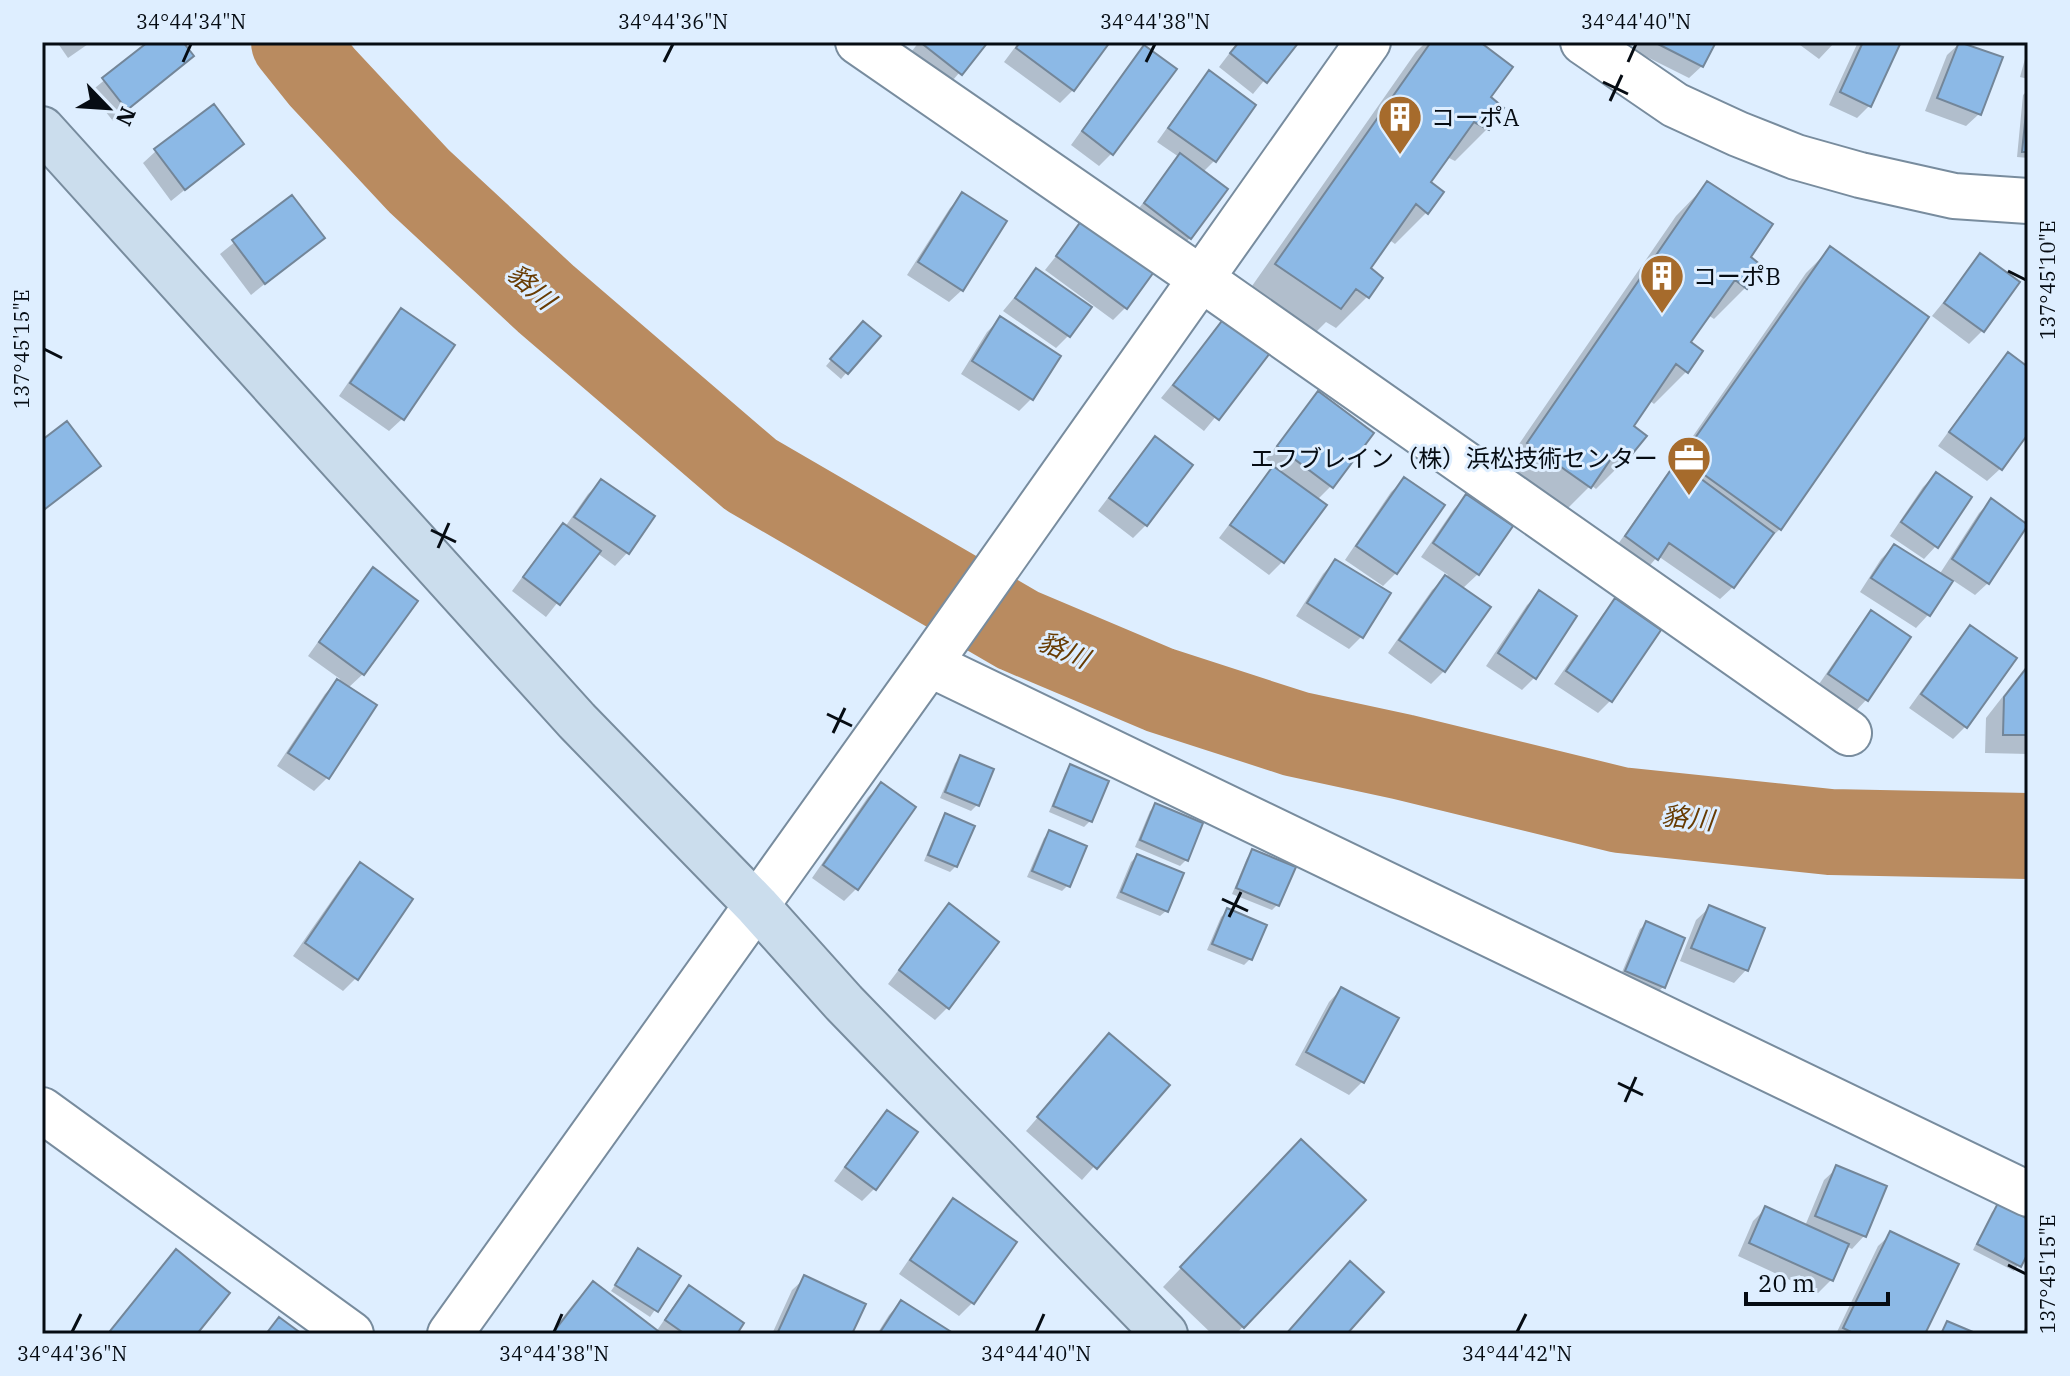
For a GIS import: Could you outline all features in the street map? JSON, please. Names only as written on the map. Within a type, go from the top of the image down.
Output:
[{"type":"street","points":[[858,42],[1849,733]]},
{"type":"street","points":[[450,1334],[1368,42]]},
{"type":"street","points":[[1583,42],[1675,105],[1796,157],[1954,196],[2028,201]]},
{"type":"street","points":[[42,129],[577,721],[757,906],[854,1014],[1165,1334]]},
{"type":"street","points":[[936,654],[2028,1194]]},
{"type":"street","points":[[42,1110],[351,1334]]},
{"type":"building","points":[[148,42],[183,42],[194,56],[127,110],[102,78]]},
{"type":"building","points":[[920,42],[988,42],[962,75]]},
{"type":"building","points":[[1020,42],[1110,42],[1074,91],[1016,48]]},
{"type":"building","points":[[1239,42],[1299,42],[1267,83],[1230,53]]},
{"type":"building","name":"コーポA","points":[[1431,42],[1480,42],[1513,67],[1491,97],[1504,108],[1489,130],[1474,122],[1431,182],[1444,192],[1428,214],[1416,204],[1371,268],[1383,278],[1369,298],[1356,289],[1341,309],[1275,264]]},
{"type":"building","points":[[1654,42],[1716,42],[1703,67]]},
{"type":"building","points":[[1863,42],[1901,42],[1871,107],[1840,92]]},
{"type":"building","points":[[1959,42],[2003,57],[1981,115],[1937,98]]},
{"type":"building","points":[[1144,45],[1177,69],[1113,155],[1082,131]]},
{"type":"building","points":[[1209,70],[1256,105],[1216,162],[1168,128]]},
{"type":"building","points":[[2028,93],[2028,152],[2022,152]]},
{"type":"building","points":[[214,104],[244,144],[185,190],[154,149]]},
{"type":"building","points":[[1180,153],[1228,189],[1191,239],[1144,203]]},
{"type":"building","name":"コーポB","points":[[1707,181],[1773,224],[1751,257],[1762,266],[1747,289],[1735,280],[1691,342],[1703,351],[1688,373],[1676,364],[1634,426],[1647,436],[1629,458],[1617,450],[1591,488],[1527,443]]},
{"type":"building","points":[[962,192],[1007,221],[963,291],[918,262]]},
{"type":"building","points":[[292,195],[325,238],[265,284],[232,240]]},
{"type":"building","points":[[1084,217],[1156,269],[1127,309],[1056,256]]},
{"type":"building","points":[[1830,246],[1929,317],[1781,530],[1681,458]]},
{"type":"building","points":[[1980,253],[2020,282],[1984,332],[1944,303]]},
{"type":"building","points":[[1036,268],[1092,307],[1070,337],[1015,298]]},
{"type":"building","points":[[401,308],[455,345],[404,420],[350,383]]},
{"type":"building","points":[[1228,313],[1273,349],[1219,420],[1173,385]]},
{"type":"building","points":[[1000,316],[1061,356],[1033,400],[972,361]]},
{"type":"building","points":[[863,321],[881,336],[848,374],[830,359]]},
{"type":"building","points":[[2008,352],[2028,367],[2028,434],[2002,470],[1949,432]]},
{"type":"building","points":[[1318,391],[1374,433],[1333,488],[1277,446]]},
{"type":"building","points":[[67,421],[101,466],[45,509],[42,505],[42,440]]},
{"type":"building","points":[[1155,436],[1193,465],[1147,526],[1109,498]]},
{"type":"building","name":"エフブレイン（株）浜松技術センター","points":[[1677,461],[1774,533],[1734,588],[1669,543],[1658,560],[1625,536]]},
{"type":"building","points":[[1273,466],[1327,505],[1284,563],[1230,525]]},
{"type":"building","points":[[1936,472],[1972,497],[1938,548],[1901,522]]},
{"type":"building","points":[[1404,477],[1445,505],[1397,574],[1356,546]]},
{"type":"building","points":[[601,479],[655,516],[629,554],[574,517]]},
{"type":"building","points":[[1466,494],[1513,526],[1479,575],[1433,543]]},
{"type":"building","points":[[1991,498],[2028,525],[1989,584],[1952,559]]},
{"type":"building","points":[[563,523],[601,551],[560,605],[523,577]]},
{"type":"building","points":[[1894,544],[1953,581],[1930,616],[1871,578]]},
{"type":"building","points":[[1335,559],[1391,593],[1363,638],[1307,603]]},
{"type":"building","points":[[373,567],[418,601],[364,675],[319,642]]},
{"type":"building","points":[[1445,575],[1491,607],[1445,672],[1399,640]]},
{"type":"building","points":[[1539,590],[1577,616],[1536,679],[1498,653]]},
{"type":"building","points":[[1615,598],[1661,630],[1612,702],[1566,671]]},
{"type":"building","points":[[1871,610],[1911,637],[1868,701],[1828,674]]},
{"type":"building","points":[[1970,625],[2017,658],[1967,728],[1921,694]]},
{"type":"building","points":[[2028,666],[2028,735],[2003,735],[2004,697]]},
{"type":"building","points":[[337,679],[377,705],[329,779],[288,753]]},
{"type":"building","points":[[960,755],[994,769],[979,806],[945,792]]},
{"type":"building","points":[[1070,764],[1109,781],[1092,822],[1053,806]]},
{"type":"building","points":[[881,782],[916,807],[858,890],[823,865]]},
{"type":"building","points":[[1155,803],[1203,823],[1188,861],[1140,840]]},
{"type":"building","points":[[945,813],[975,826],[957,867],[928,855]]},
{"type":"building","points":[[1049,830],[1087,846],[1070,887],[1032,871]]},
{"type":"building","points":[[1252,849],[1296,867],[1279,906],[1236,888]]},
{"type":"building","points":[[1137,854],[1184,873],[1168,912],[1121,892]]},
{"type":"building","points":[[360,862],[413,899],[358,980],[305,943]]},
{"type":"building","points":[[949,903],[999,942],[949,1009],[899,970]]},
{"type":"building","points":[[1709,905],[1765,928],[1748,971],[1691,948]]},
{"type":"building","points":[[1227,908],[1267,925],[1252,960],[1212,944]]},
{"type":"building","points":[[1646,921],[1685,938],[1665,988],[1625,971]]},
{"type":"building","points":[[1341,987],[1399,1018],[1364,1083],[1306,1052]]},
{"type":"building","points":[[1109,1033],[1170,1085],[1097,1169],[1037,1117]]},
{"type":"building","points":[[887,1110],[918,1132],[876,1190],[845,1167]]},
{"type":"building","points":[[1301,1139],[1366,1200],[1244,1328],[1180,1267]]},
{"type":"building","points":[[1836,1165],[1887,1186],[1866,1237],[1815,1216]]},
{"type":"building","points":[[953,1198],[1017,1242],[974,1304],[910,1260]]},
{"type":"building","points":[[1998,1203],[2028,1219],[2028,1253],[2021,1267],[1977,1244]]},
{"type":"building","points":[[1765,1206],[1849,1244],[1833,1281],[1749,1243]]},
{"type":"building","points":[[1890,1231],[1959,1264],[1925,1334],[1855,1334],[1843,1328]]},
{"type":"building","points":[[638,1248],[681,1276],[658,1312],[615,1285]]},
{"type":"building","points":[[176,1249],[230,1293],[197,1334],[114,1334],[110,1331]]},
{"type":"building","points":[[1350,1261],[1384,1292],[1347,1334],[1286,1334]]},
{"type":"building","points":[[804,1275],[866,1304],[852,1334],[777,1334]]},
{"type":"building","points":[[593,1281],[662,1334],[552,1334]]},
{"type":"building","points":[[689,1285],[744,1323],[737,1334],[685,1334],[665,1320]]},
{"type":"building","points":[[901,1300],[953,1333],[953,1334],[879,1334]]},
{"type":"building","points":[[279,1317],[302,1334],[266,1334]]},
{"type":"building","points":[[1947,1321],[1973,1332],[1973,1334],[1941,1334]]},
{"type":"waterway","name":"貉川","points":[[294,42],[322,77],[419,181],[546,299],[751,475],[1018,630],[1160,690],[1296,734],[1620,810],[1830,832],[2028,836]]},
{"type":"place","name":"コーポA","points":[[1400,156]]},
{"type":"place","name":"コーポB","points":[[1662,315]]},
{"type":"place","name":"エフブレイン（株）浜松技術センター","points":[[1689,497]]}]
